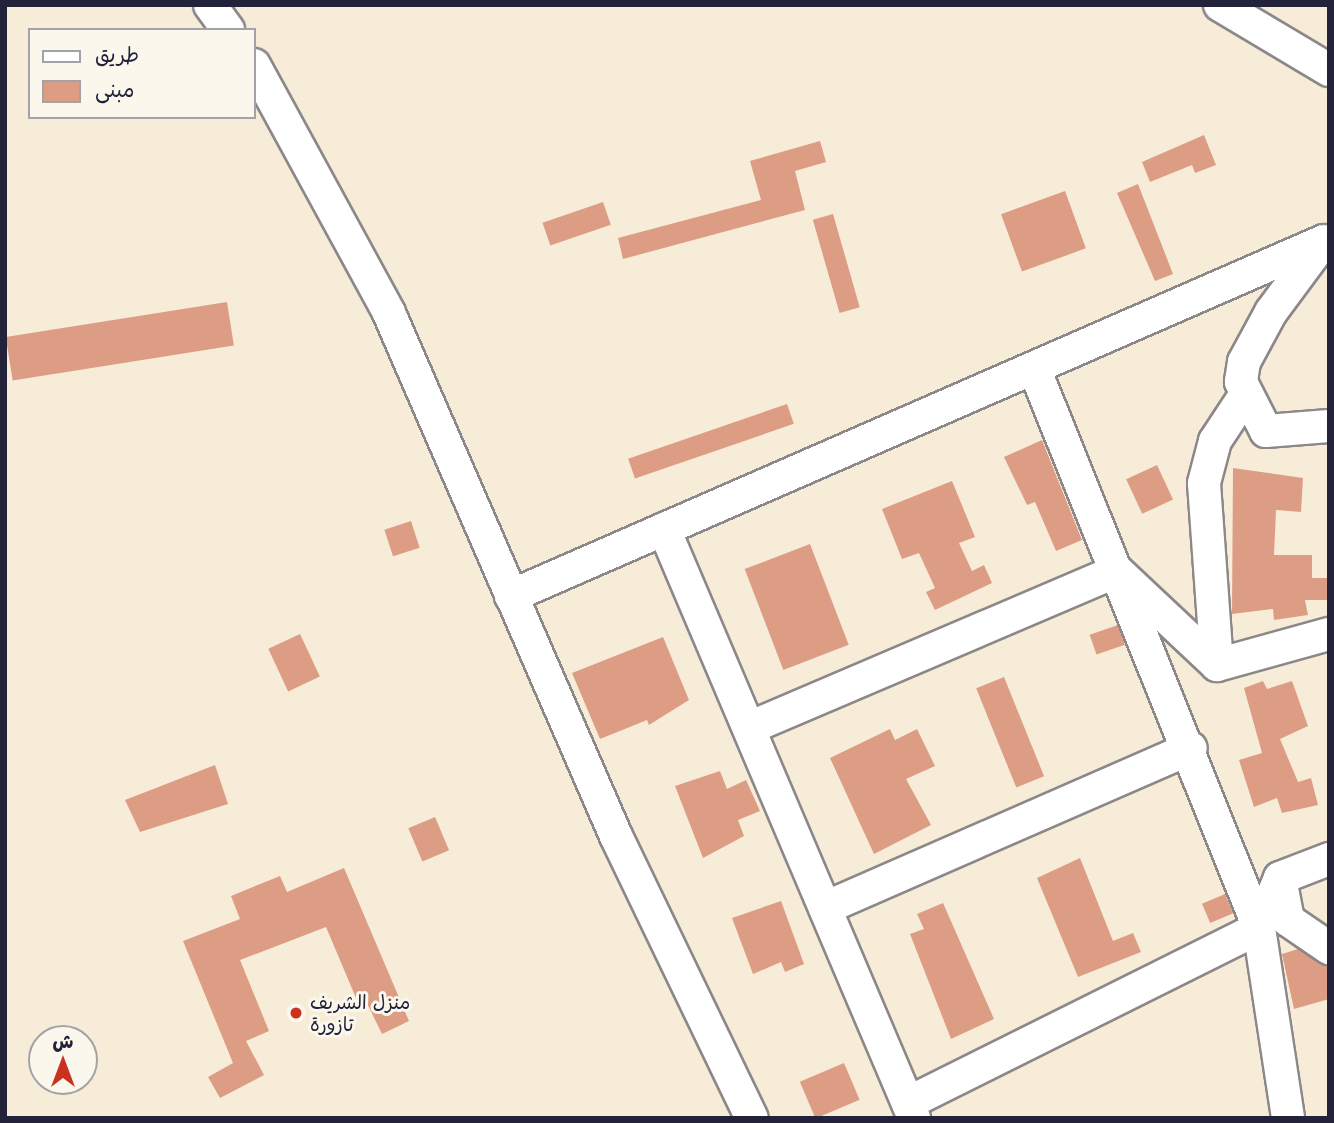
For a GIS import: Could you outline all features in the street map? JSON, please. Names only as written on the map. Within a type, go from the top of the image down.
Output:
[{"type":"street","points":[[210,5],[227,28]]},
{"type":"street","points":[[1220,5],[1329,70]]},
{"type":"street","points":[[256,69],[388,313],[616,836],[752,1118]]},
{"type":"street","points":[[511,596],[1034,368],[1326,236]]},
{"type":"street","points":[[1326,236],[1271,312],[1244,362],[1244,397],[1266,431],[1329,426]]},
{"type":"street","points":[[1034,368],[1191,748],[1259,928],[1288,1118]]},
{"type":"street","points":[[1217,666],[1204,483],[1215,441],[1244,397]]},
{"type":"street","points":[[664,529],[911,1111],[1259,928],[1280,878],[1329,859]]},
{"type":"street","points":[[1117,571],[1217,666]]},
{"type":"street","points":[[749,729],[1117,571]]},
{"type":"street","points":[[1217,666],[1329,634]]},
{"type":"street","points":[[825,908],[1191,748]]},
{"type":"street","points":[[1280,878],[1288,920],[1329,948]]},
{"type":"building","points":[[1204,135],[1216,165],[1195,173],[1192,165],[1150,182],[1142,162]]},
{"type":"building","points":[[820,141],[826,162],[795,171],[805,210],[623,259],[618,238],[761,200],[750,161]]},
{"type":"building","points":[[1138,184],[1173,274],[1155,281],[1117,193]]},
{"type":"building","points":[[1065,191],[1086,248],[1022,272],[1001,214]]},
{"type":"building","points":[[603,202],[611,225],[550,246],[542,223]]},
{"type":"building","points":[[833,214],[860,307],[840,313],[813,220]]},
{"type":"building","points":[[227,302],[234,345],[13,380],[6,337]]},
{"type":"building","points":[[787,404],[794,424],[635,479],[628,459]]},
{"type":"building","points":[[1042,440],[1082,540],[1056,551],[1035,502],[1027,505],[1004,457]]},
{"type":"building","points":[[1157,465],[1173,499],[1142,514],[1126,479]]},
{"type":"building","points":[[1233,468],[1303,478],[1301,512],[1276,510],[1274,555],[1312,555],[1312,578],[1329,578],[1329,600],[1305,600],[1308,615],[1274,620],[1273,609],[1232,614]]},
{"type":"building","points":[[952,481],[975,537],[959,543],[972,571],[984,565],[992,583],[935,610],[926,592],[935,588],[919,553],[902,559],[882,509]]},
{"type":"building","points":[[411,521],[420,548],[393,556],[384,530]]},
{"type":"building","points":[[810,544],[849,645],[783,670],[745,569]]},
{"type":"building","points":[[1118,625],[1125,645],[1096,655],[1090,635]]},
{"type":"building","points":[[300,634],[320,677],[288,691],[268,649]]},
{"type":"building","points":[[663,637],[689,700],[649,725],[647,720],[600,739],[572,673]]},
{"type":"building","points":[[1004,677],[1044,776],[1016,787],[976,688]]},
{"type":"building","points":[[1263,681],[1267,689],[1292,681],[1308,726],[1280,739],[1298,782],[1311,778],[1318,805],[1282,813],[1277,798],[1254,807],[1239,760],[1262,753],[1244,688]]},
{"type":"building","points":[[890,729],[895,740],[917,729],[935,766],[906,779],[931,825],[874,854],[830,758]]},
{"type":"building","points":[[215,765],[228,804],[140,832],[125,800]]},
{"type":"building","points":[[720,771],[727,789],[746,780],[760,811],[738,820],[744,836],[703,858],[675,786]]},
{"type":"building","points":[[435,817],[449,850],[422,861],[408,828]]},
{"type":"building","points":[[1080,858],[1113,941],[1133,933],[1141,952],[1078,977],[1037,878]]},
{"type":"building","points":[[344,868],[409,1021],[382,1034],[363,995],[356,998],[326,927],[240,960],[269,1031],[246,1041],[264,1075],[220,1098],[208,1077],[233,1063],[183,941],[240,919],[231,896],[280,876],[287,892]]},
{"type":"building","points":[[1225,894],[1233,913],[1210,923],[1202,904]]},
{"type":"building","points":[[781,901],[804,964],[785,972],[781,962],[753,974],[732,918]]},
{"type":"building","points":[[943,903],[994,1019],[951,1039],[910,934],[924,929],[917,914]]},
{"type":"building","points":[[1298,949],[1329,966],[1329,999],[1294,1009],[1282,954]]},
{"type":"building","points":[[844,1063],[860,1100],[815,1118],[800,1082]]},
{"type":"place","name":"منزل الشريف تازورة","points":[[296,1013]]}]
